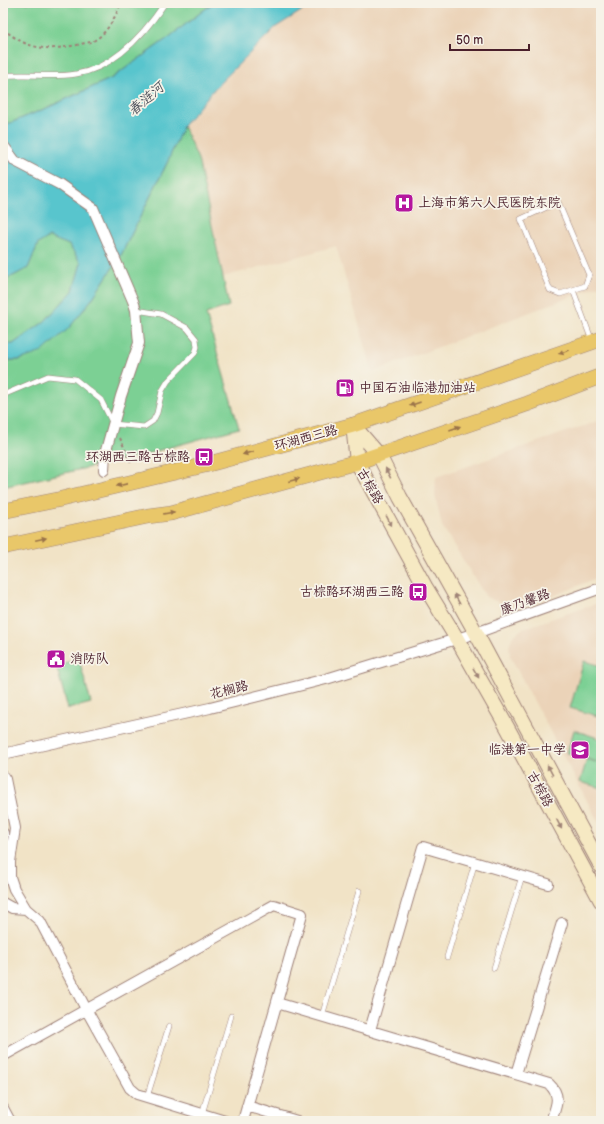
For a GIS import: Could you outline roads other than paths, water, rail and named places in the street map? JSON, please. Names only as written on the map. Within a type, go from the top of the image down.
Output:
[{"type":"main road","name":"环湖西三路","points":[[3,511],[57,500],[205,465],[353,425],[597,340]]},
{"type":"main road","points":[[3,547],[148,516],[171,513],[357,462],[527,404],[601,376]]},
{"type":"street","points":[[3,145],[15,161],[59,184],[93,208],[135,306],[139,343],[121,396],[105,454],[104,470]]},
{"type":"street","name":"古棕路","points":[[353,425],[379,455],[400,497],[476,633],[601,866]]},
{"type":"street","name":"古棕路","points":[[353,425],[357,462],[426,588],[507,727],[601,900]]},
{"type":"street","name":"康乃馨路","points":[[457,639],[601,588]]},
{"type":"street","name":"花榈路","points":[[3,754],[210,708],[326,679],[457,639]]},
{"type":"street","points":[[3,776],[5,779],[15,828],[10,862],[10,877],[14,889],[26,909],[40,921],[86,1009],[130,1088],[137,1094],[147,1098],[225,1121]]},
{"type":"street","points":[[3,833],[3,843]]},
{"type":"street","points":[[370,1030],[423,847],[548,884]]},
{"type":"street","points":[[3,903],[12,908],[26,909]]},
{"type":"street","points":[[3,1056],[274,905],[302,914],[243,1121]]},
{"type":"street","points":[[516,1074],[562,923]]},
{"type":"street","points":[[277,1003],[549,1084],[557,1094],[557,1103],[552,1121]]},
{"type":"street","points":[[247,1106],[297,1121]]},
{"type":"street","points":[[3,1108],[10,1121]]},
{"type":"lane","points":[[3,76],[20,74],[77,74],[99,66],[124,51],[155,19],[165,3]]},
{"type":"lane","points":[[558,202],[589,275],[585,286],[573,290],[560,294],[550,290],[521,218],[558,202]]},
{"type":"lane","points":[[573,290],[597,340]]},
{"type":"lane","points":[[3,395],[48,376],[75,379],[101,400],[114,424],[144,427],[153,421],[157,413],[162,391],[168,381],[195,353],[197,347],[196,339],[187,328],[161,314],[135,306]]},
{"type":"lane","points":[[447,957],[475,862]]},
{"type":"lane","points":[[494,968],[522,876]]},
{"type":"lane","points":[[322,1016],[359,890]]},
{"type":"lane","points":[[202,1114],[231,1016]]},
{"type":"lane","points":[[147,1098],[169,1026]]},
{"type":"water","name":"春涟河","points":[[213,3],[314,3],[276,27],[215,88],[183,126],[167,163],[121,255],[92,299],[69,328],[42,352],[19,360],[3,360],[3,345],[13,344],[44,322],[73,291],[81,263],[69,245],[49,237],[38,244],[28,268],[13,276],[3,279],[3,126],[112,78],[168,38]]},
{"type":"place","name":"上海市第六人民医院东院","points":[[404,203]]},
{"type":"place","name":"中国石油临港加油站","points":[[345,388]]},
{"type":"place","name":"环湖西三路古棕路","points":[[204,457]]},
{"type":"place","name":"古棕路环湖西三路","points":[[418,592]]},
{"type":"place","name":"消防队","points":[[56,659]]},
{"type":"place","name":"临港第一中学","points":[[580,750]]}]
